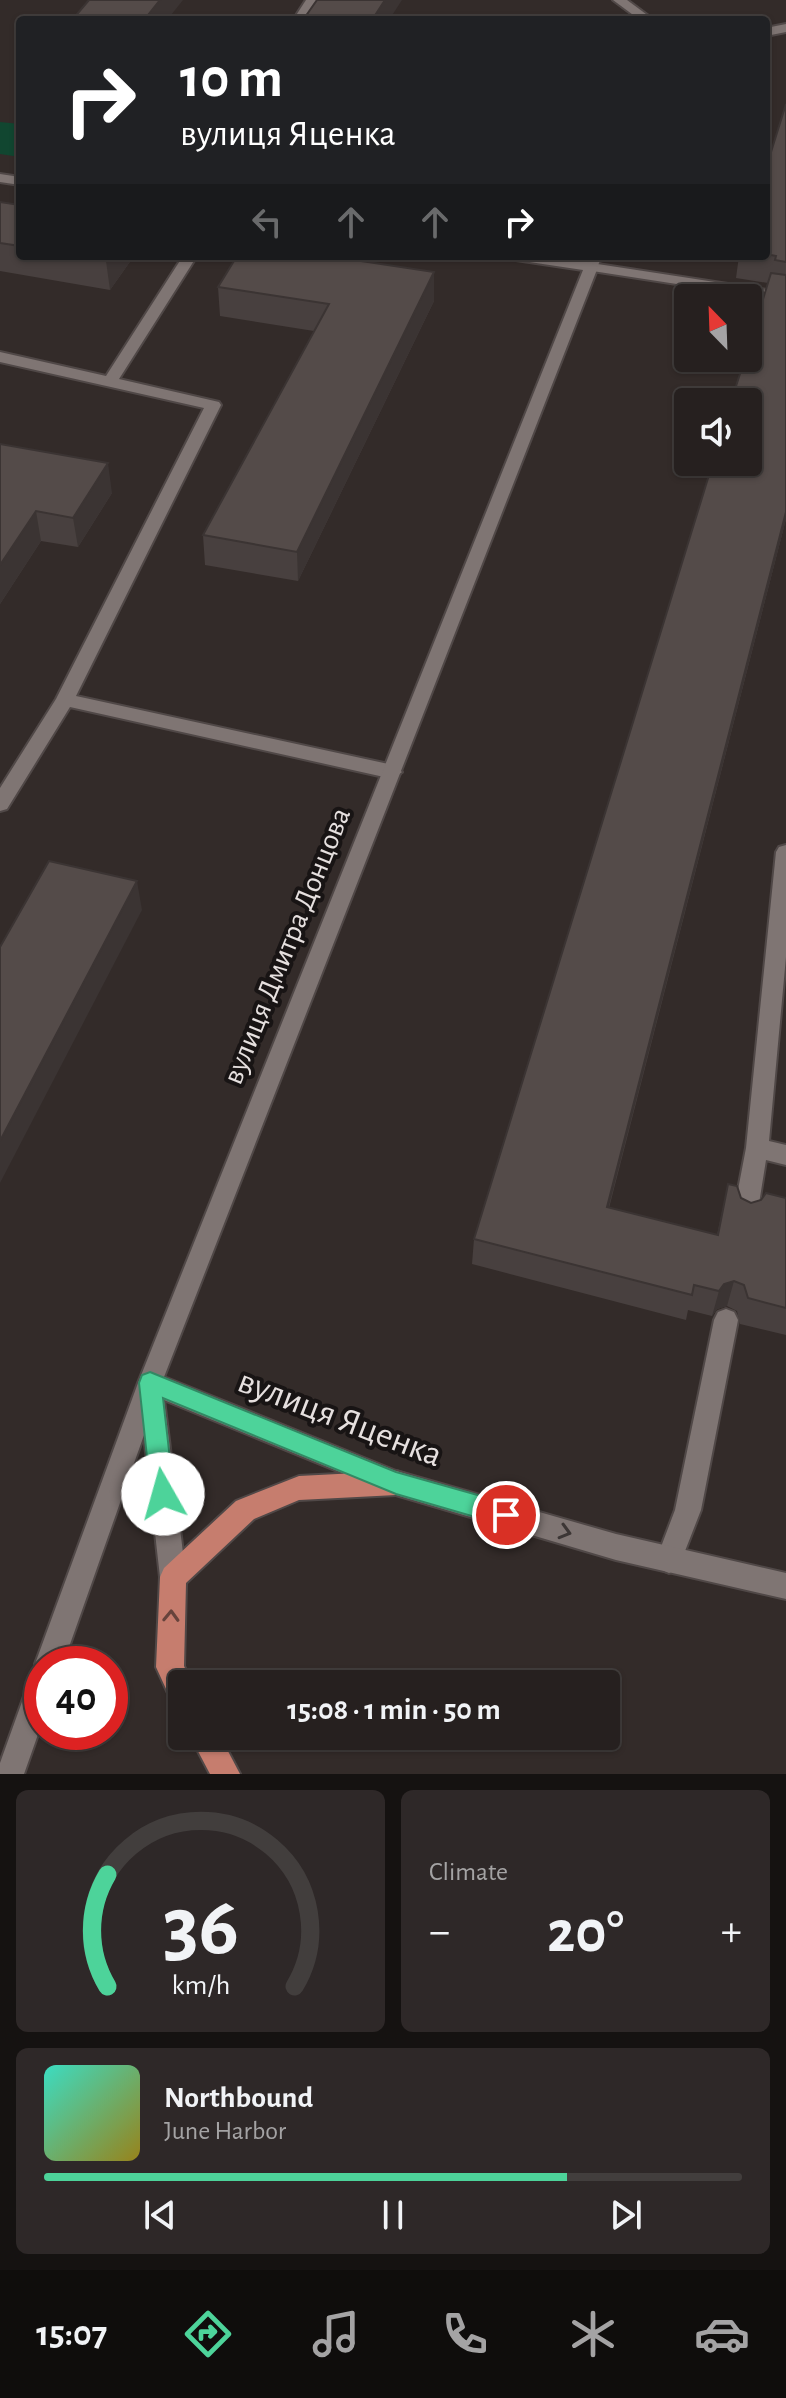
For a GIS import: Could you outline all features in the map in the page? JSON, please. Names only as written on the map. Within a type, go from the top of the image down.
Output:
[{"type":"main road","points":[[171,1670],[173,1577],[245,1510],[299,1488],[396,1483]]},
{"type":"main road","points":[[212,1750],[226,1774]]},
{"type":"street","points":[[619,0],[642,16]]},
{"type":"street","points":[[110,382],[187,260]]},
{"type":"street","points":[[567,260],[786,297]]},
{"type":"street","name":"вулиця Дмитра Донцова","points":[[55,1646],[150,1383],[593,262]]},
{"type":"street","points":[[0,357],[213,405],[65,700],[0,804]]},
{"type":"street","points":[[65,700],[393,772]]},
{"type":"street","points":[[745,1216],[757,1148],[786,852]]},
{"type":"street","points":[[757,1148],[786,1155]]},
{"type":"street","points":[[669,1560],[688,1510],[726,1320]]},
{"type":"street","points":[[150,1383],[173,1577]]},
{"type":"street","name":"вулиця Яценка","points":[[150,1383],[396,1483],[669,1560],[786,1586]]},
{"type":"street","points":[[10,1774],[24,1735]]},
{"type":"green space","points":[[0,122],[16,124],[16,156],[0,154]]},
{"type":"building","points":[[89,0],[160,0],[147,16],[75,16]]},
{"type":"building","points":[[317,0],[385,0],[375,16],[306,16]]},
{"type":"building","points":[[786,104],[786,262],[775,260],[776,256],[770,255],[770,155]]},
{"type":"building","points":[[0,202],[16,204],[16,245],[0,243]]},
{"type":"building","points":[[235,260],[354,260],[434,272],[297,552],[203,535],[329,304],[218,287]]},
{"type":"building","points":[[771,273],[786,275],[786,512],[607,1207],[718,1235],[728,1184],[737,1186],[741,1198],[751,1203],[761,1200],[766,1193],[786,1198],[786,1308],[748,1298],[744,1285],[734,1281],[724,1284],[719,1291],[694,1285],[692,1295],[474,1239],[709,476],[762,476],[762,388],[735,388],[741,372],[762,372],[762,302]]},
{"type":"building","points":[[0,444],[108,463],[73,518],[36,511],[0,565]]},
{"type":"building","points":[[49,861],[137,881],[0,1141],[0,947]]},
{"type":"route","points":[[163,1494],[150,1383],[396,1483],[506,1515]]}]
